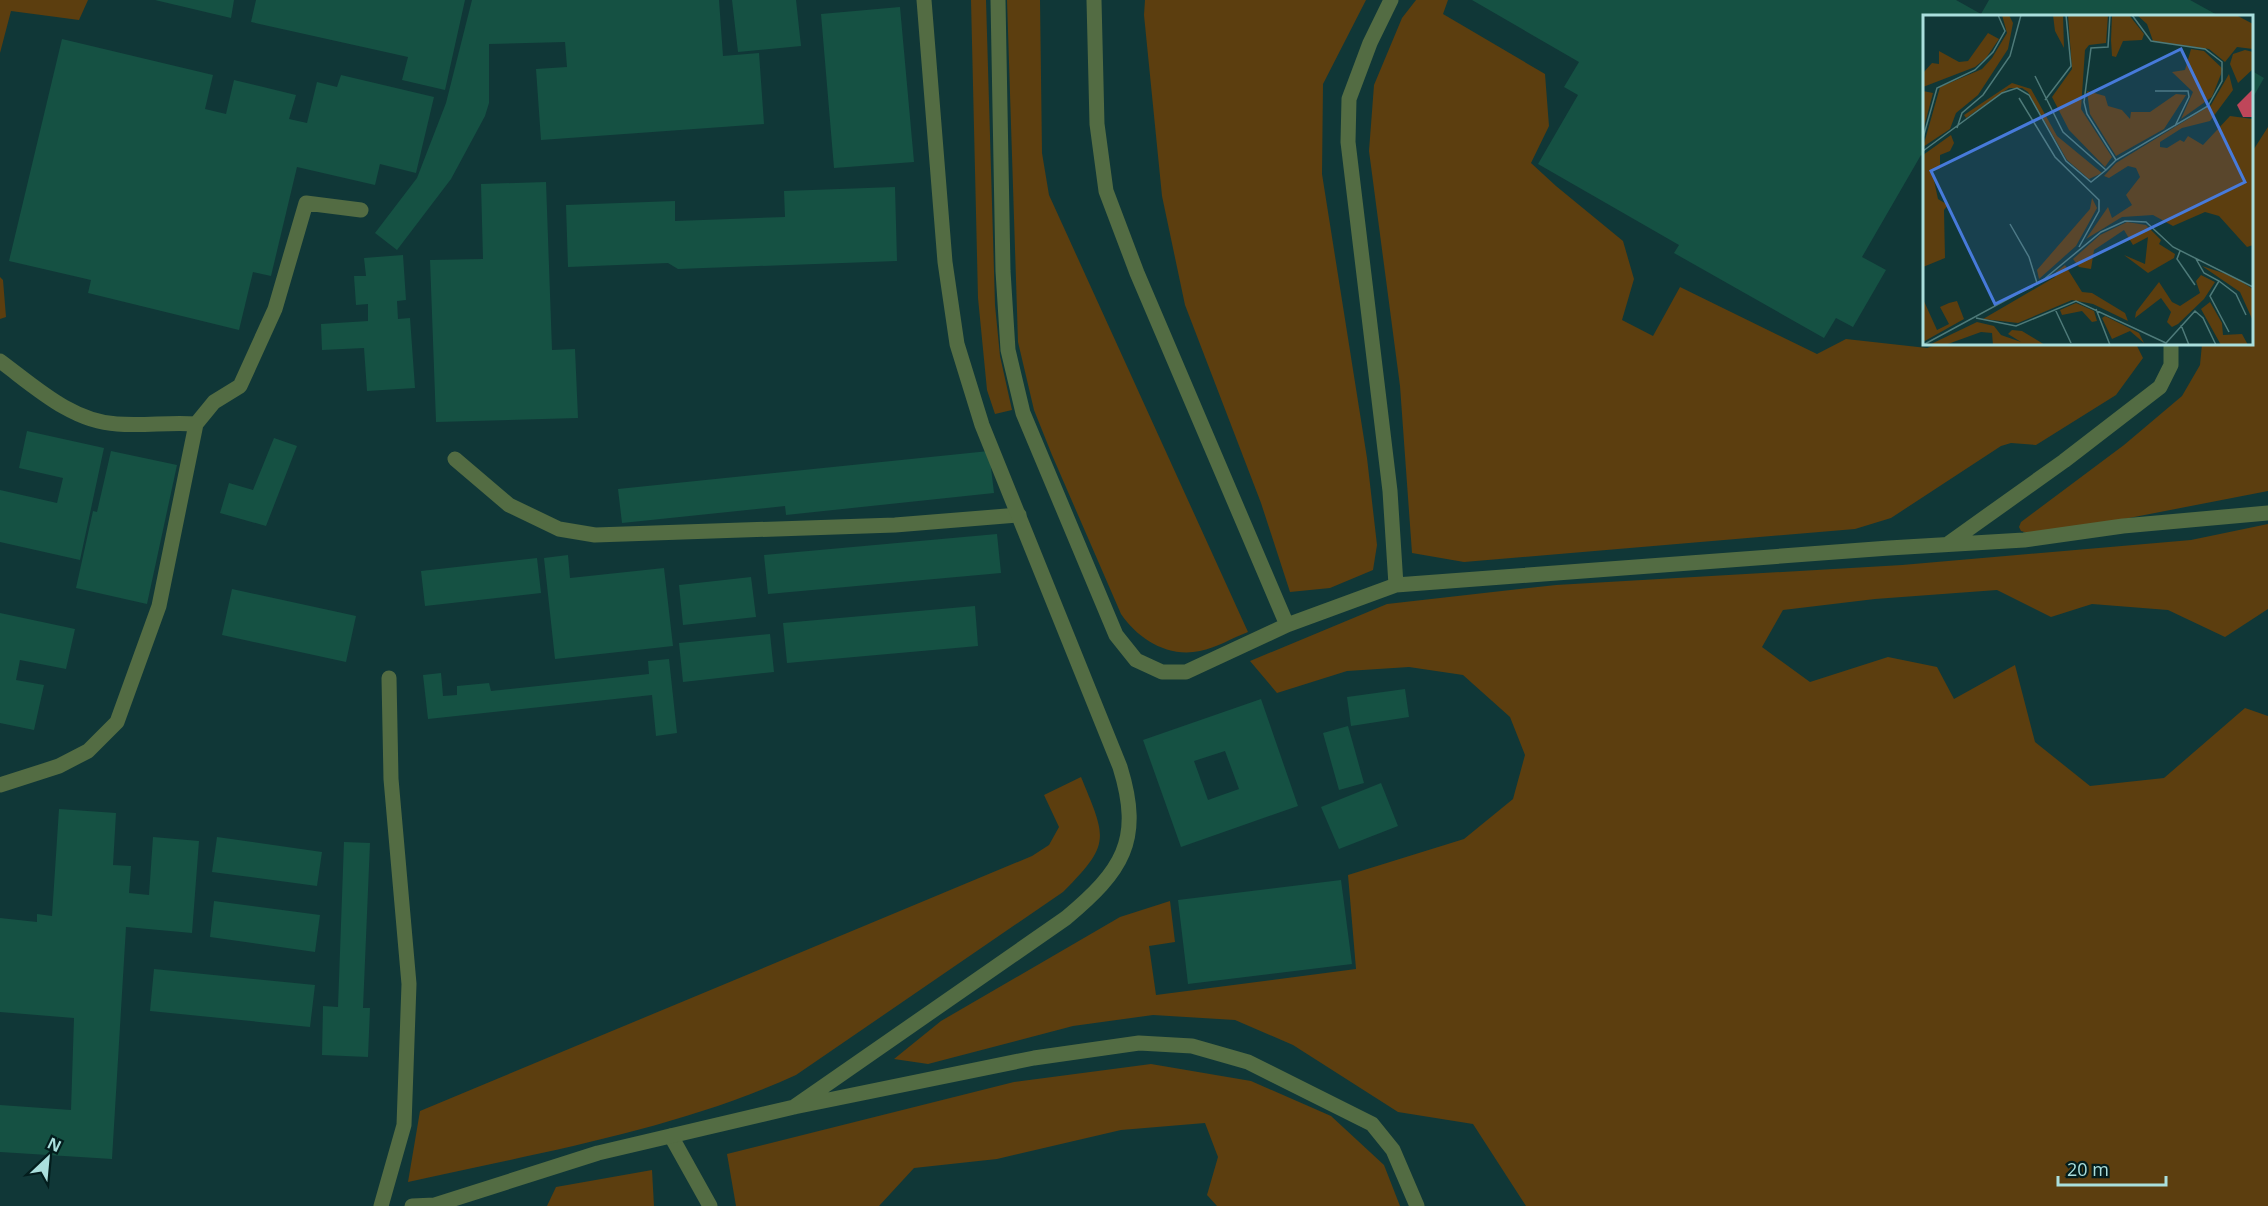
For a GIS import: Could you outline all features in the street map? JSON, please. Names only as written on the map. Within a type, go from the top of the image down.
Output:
[{"type":"street","points":[[794,1107],[1066,918],[1111,876],[1123,851],[1131,818],[1128,793],[982,425],[957,345],[945,262],[924,0]]},
{"type":"street","points":[[998,0],[1003,272],[1008,350],[1023,413],[1116,635],[1136,660],[1162,672],[1186,672],[1287,625],[1396,585],[1949,543],[2024,540],[2123,526],[2268,513]]},
{"type":"street","points":[[1094,0],[1097,123],[1106,191],[1132,262],[1287,625]]},
{"type":"street","points":[[1391,0],[1370,42],[1348,99],[1348,142],[1390,491],[1396,585]]},
{"type":"street","points":[[0,785],[59,766],[88,751],[117,722],[159,606],[196,424],[214,402],[240,386],[275,309],[306,202],[361,210]]},
{"type":"street","points":[[1949,543],[2064,461],[2160,387],[2171,365],[2171,345]]},
{"type":"street","points":[[0,361],[51,398],[81,415],[116,424],[163,422],[196,424]]},
{"type":"street","points":[[455,459],[509,505],[559,529],[595,536],[895,525],[1019,515]]},
{"type":"street","points":[[381,1206],[404,1125],[409,984],[391,779],[388,678]]},
{"type":"street","points":[[412,1206],[435,1205],[598,1153],[794,1107],[1046,1056],[1139,1043],[1192,1046],[1248,1062],[1372,1124],[1393,1150],[1417,1206]]},
{"type":"street","points":[[671,1136],[710,1206]]},
{"type":"shaded area","points":[[0,0],[88,0],[79,20],[11,11],[0,53]]},
{"type":"shaded area","points":[[971,0],[986,0],[995,305],[1000,356],[1012,410],[995,414],[987,390],[978,298]]},
{"type":"shaded area","points":[[1007,0],[1040,0],[1042,153],[1049,195],[1248,632],[1206,650],[1177,652],[1165,649],[1145,639],[1121,614],[1034,410],[1018,342]]},
{"type":"shaded area","points":[[1145,0],[1366,0],[1323,84],[1322,174],[1367,458],[1377,545],[1373,570],[1330,588],[1290,592],[1261,503],[1185,305],[1162,196],[1144,15]]},
{"type":"shaded area","points":[[1416,0],[1448,0],[1443,14],[1545,74],[1549,126],[1531,163],[1623,241],[1634,279],[1622,320],[1653,336],[1680,287],[1817,354],[1846,339],[1927,348],[1936,345],[2136,345],[2143,358],[2116,395],[2036,445],[2011,443],[2001,446],[1891,518],[1855,529],[1464,562],[1412,553],[1400,386],[1369,151],[1374,85],[1402,18]]},
{"type":"shaded area","points":[[2268,127],[2268,491],[2124,519],[2028,533],[2021,531],[2019,527],[2021,522],[2124,445],[2182,396],[2200,365],[2202,345],[2253,345],[2253,150]]},
{"type":"shaded area","points":[[0,277],[3,280],[6,317],[0,319]]},
{"type":"shaded area","points":[[2268,524],[2268,609],[2225,637],[2168,610],[2092,604],[2051,617],[1997,590],[1875,599],[1783,610],[1762,647],[1810,682],[1888,657],[1937,667],[1954,699],[2015,665],[2035,742],[2090,786],[2164,778],[2245,708],[2268,716],[2268,1206],[1526,1206],[1473,1124],[1398,1112],[1293,1045],[1235,1020],[1153,1015],[1073,1026],[928,1064],[894,1059],[941,1021],[1120,917],[1170,901],[1175,942],[1149,946],[1156,995],[1356,969],[1348,875],[1464,839],[1513,799],[1525,755],[1510,717],[1463,675],[1409,667],[1347,671],[1277,693],[1250,661],[1387,604],[1556,585],[1902,565],[2191,540]]},
{"type":"shaded area","points":[[1081,777],[1096,814],[1100,839],[1090,862],[1063,892],[796,1075],[703,1111],[655,1125],[556,1150],[408,1182],[420,1111],[1032,856],[1049,845],[1059,827],[1044,795]]},
{"type":"shaded area","points":[[1151,1064],[1251,1081],[1331,1116],[1384,1165],[1400,1206],[1217,1206],[1207,1195],[1218,1157],[1205,1123],[1121,1130],[997,1159],[914,1168],[879,1206],[736,1206],[727,1154],[1014,1082]]},
{"type":"shaded area","points":[[652,1170],[654,1206],[547,1206],[556,1187]]},
{"type":"building","points":[[155,0],[234,0],[231,18]]},
{"type":"building","points":[[256,0],[465,0],[445,90],[402,80],[408,57],[251,22]]},
{"type":"building","points":[[472,0],[719,0],[723,56],[759,53],[764,124],[541,140],[536,69],[567,67],[565,42],[489,44],[489,103],[485,116],[451,179],[397,250],[375,233],[417,178],[446,103]]},
{"type":"building","points":[[732,0],[796,0],[801,46],[738,52]]},
{"type":"building","points":[[1472,0],[1956,0],[1981,14],[1989,0],[2190,0],[2217,15],[1923,15],[1923,156],[1921,155],[1862,257],[1886,270],[1853,327],[1836,318],[1824,338],[1674,253],[1679,245],[1538,164],[1578,95],[1564,87],[1579,62]]},
{"type":"building","points":[[900,7],[914,162],[834,168],[821,14]]},
{"type":"building","points":[[62,39],[213,75],[205,109],[226,114],[234,80],[296,95],[289,119],[307,123],[317,82],[337,87],[341,75],[434,97],[416,173],[380,164],[375,185],[297,167],[271,276],[253,272],[239,330],[88,293],[91,280],[9,261]]},
{"type":"building","points":[[2253,72],[2264,78],[2253,97]]},
{"type":"building","points":[[546,182],[552,350],[575,349],[578,418],[436,422],[430,260],[483,259],[481,184]]},
{"type":"building","points":[[895,187],[897,261],[678,269],[668,263],[568,267],[566,205],[675,201],[675,221],[785,217],[784,191]]},
{"type":"building","points":[[403,255],[406,300],[397,301],[398,319],[410,318],[415,388],[367,391],[364,348],[322,350],[321,324],[368,321],[368,304],[356,305],[354,276],[366,276],[364,258]]},
{"type":"building","points":[[27,431],[104,448],[80,560],[0,542],[0,490],[57,503],[63,478],[19,468]]},
{"type":"building","points":[[274,438],[297,446],[266,526],[220,513],[229,483],[253,490]]},
{"type":"building","points":[[111,451],[177,465],[147,604],[76,588],[93,511],[97,512]]},
{"type":"building","points":[[989,451],[994,493],[786,515],[785,506],[622,523],[618,489]]},
{"type":"building","points":[[997,534],[1001,573],[768,594],[764,555]]},
{"type":"building","points":[[568,555],[570,578],[664,568],[673,646],[555,659],[544,558]]},
{"type":"building","points":[[537,558],[541,593],[425,606],[421,571]]},
{"type":"building","points":[[751,577],[756,617],[683,625],[679,585]]},
{"type":"building","points":[[232,589],[356,616],[346,662],[222,635]]},
{"type":"building","points":[[975,606],[978,646],[787,663],[783,623]]},
{"type":"building","points":[[0,613],[75,629],[66,669],[20,660],[16,680],[44,685],[34,730],[0,723]]},
{"type":"building","points":[[770,634],[774,672],[683,682],[679,643]]},
{"type":"building","points":[[669,659],[677,733],[656,736],[652,695],[428,719],[423,675],[441,673],[443,696],[457,695],[457,686],[489,683],[491,691],[649,674],[648,661]]},
{"type":"building","points":[[1405,689],[1409,717],[1351,726],[1347,697]]},
{"type":"building","points":[[1261,699],[1298,806],[1181,847],[1143,740]],"holes":[[[1225,751],[1239,789],[1208,800],[1194,761]]]},
{"type":"building","points":[[1348,726],[1364,783],[1339,790],[1323,733]]},
{"type":"building","points":[[1381,783],[1398,826],[1339,849],[1321,807]]},
{"type":"building","points":[[59,809],[116,813],[113,865],[131,866],[129,893],[149,895],[153,837],[199,841],[192,933],[126,927],[112,1159],[0,1152],[0,1105],[71,1110],[74,1018],[0,1012],[0,918],[37,922],[37,914],[52,916]]},
{"type":"building","points":[[217,837],[322,852],[317,886],[212,872]]},
{"type":"building","points":[[344,842],[370,843],[363,1008],[370,1008],[368,1057],[322,1055],[323,1006],[338,1007]]},
{"type":"building","points":[[1341,880],[1352,964],[1188,984],[1178,900]]},
{"type":"building","points":[[214,901],[320,915],[315,952],[210,937]]},
{"type":"building","points":[[154,969],[315,985],[310,1027],[150,1011]]}]
